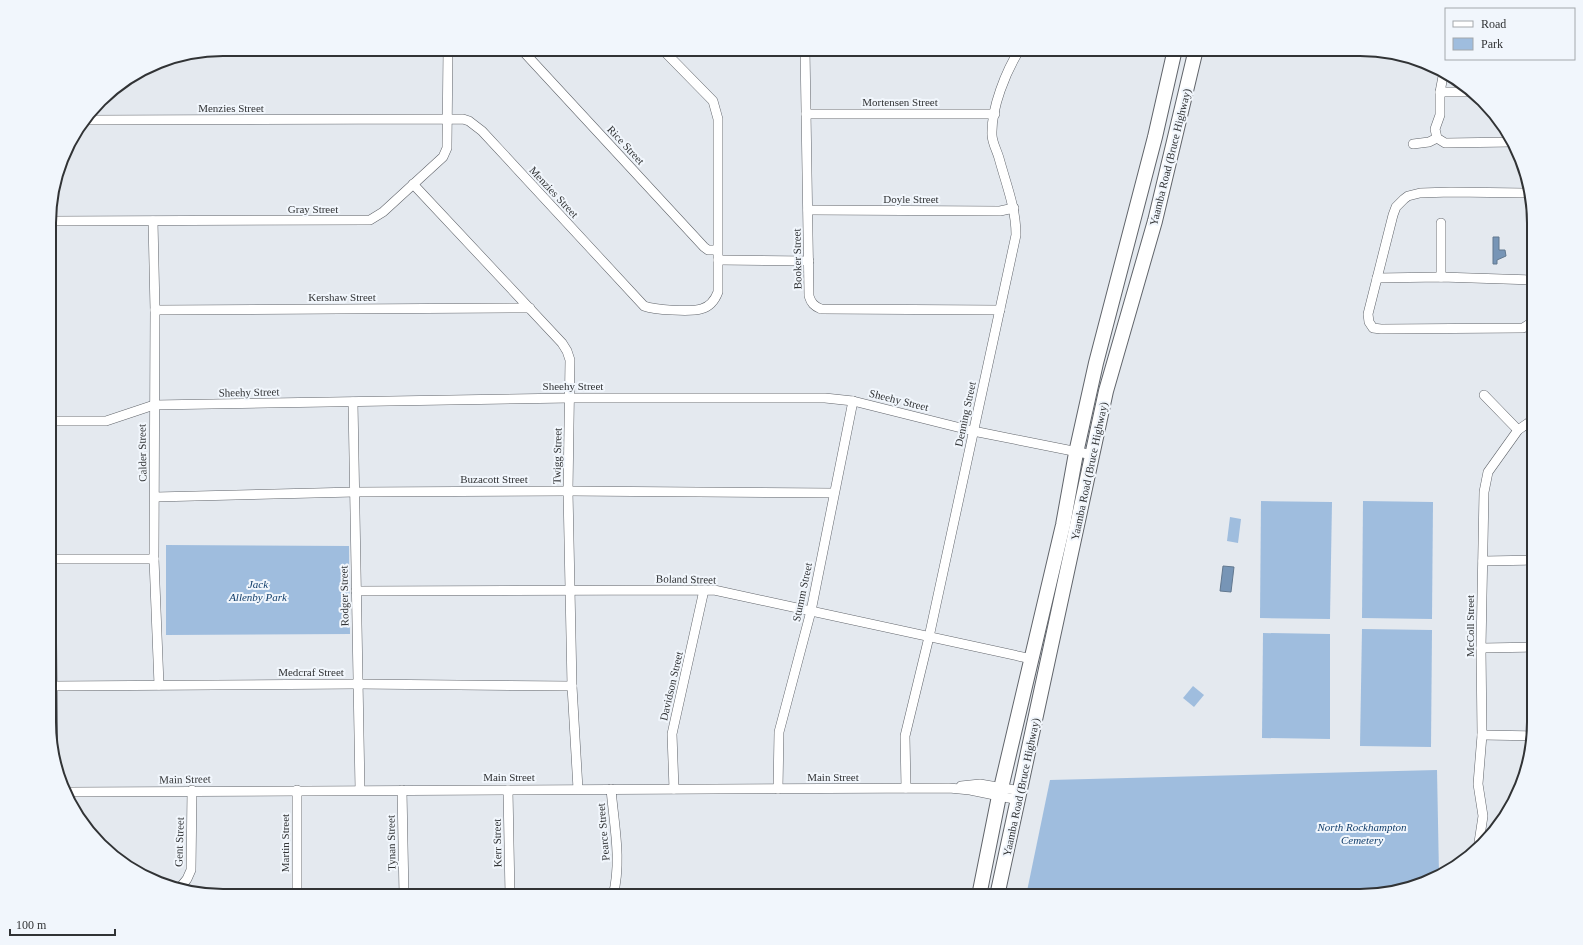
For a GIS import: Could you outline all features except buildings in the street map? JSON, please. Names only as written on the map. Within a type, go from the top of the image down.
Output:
[{"type":"highway","name":"Yaamba Road (Bruce Highway)","points":[[980,889],[1045,595],[1063,525],[1076,453],[1096,363],[1150,157],[1173,56]]},
{"type":"highway","name":"Yaamba Road (Bruce Highway)","points":[[999,889],[1020,796],[1106,391],[1156,215],[1194,56]]},
{"type":"street","name":"Gray Street","points":[[56,221],[363,221],[377,216],[413,184],[446,151],[448,120],[448,56]]},
{"type":"street","name":"Rice Street","points":[[527,56],[704,247],[708,250],[717,250]]},
{"type":"street","name":"Menzies Street","points":[[91,120],[469,120],[644,306],[656,310],[700,309],[712,303],[718,292],[718,119],[713,101],[669,56]]},
{"type":"street","name":"Booker Street","points":[[805,56],[810,301],[813,305],[821,308],[1000,310]]},
{"type":"street","name":"Denning Street","points":[[906,788],[905,736],[929,637],[1016,235],[1014,208],[992,136],[995,114],[1002,85],[1016,56]]},
{"type":"street","points":[[1443,77],[1440,92],[1440,115],[1435,129],[1437,138],[1445,143],[1507,142]]},
{"type":"street","points":[[1440,92],[1464,92]]},
{"type":"street","name":"Mortensen Street","points":[[806,114],[995,114]]},
{"type":"street","points":[[1413,144],[1429,142],[1437,138]]},
{"type":"street","name":"Twigg Street","points":[[413,184],[562,343],[570,360],[568,490],[572,686],[578,789]]},
{"type":"street","points":[[1525,193],[1420,193],[1408,196],[1400,202],[1393,215],[1368,314],[1369,322],[1374,328],[1382,329],[1523,328],[1527,325]]},
{"type":"street","name":"Doyle Street","points":[[808,210],[1000,211],[1014,208]]},
{"type":"street","name":"Calder Street","points":[[154,222],[154,559],[159,685]]},
{"type":"street","points":[[1441,223],[1441,277]]},
{"type":"street","points":[[718,260],[809,261]]},
{"type":"street","points":[[1377,278],[1441,277],[1527,282]]},
{"type":"street","name":"Kershaw Street","points":[[155,310],[530,308]]},
{"type":"street","points":[[1484,395],[1518,430]]},
{"type":"street","name":"Sheehy Street","points":[[56,422],[106,421],[154,405],[570,398],[825,398],[854,401],[973,431],[1076,453],[1093,455]]},
{"type":"street","name":"Stumm Street","points":[[778,789],[780,732],[811,611],[854,401]]},
{"type":"street","name":"Rodger Street","points":[[353,402],[360,790]]},
{"type":"street","name":"McColl Street","points":[[1480,838],[1484,814],[1478,784],[1482,735],[1481,648],[1484,492],[1488,472],[1518,430],[1527,424]]},
{"type":"street","name":"Buzacott Street","points":[[155,496],[568,490],[834,493]]},
{"type":"street","points":[[56,559],[154,559]]},
{"type":"street","points":[[1483,561],[1527,560]]},
{"type":"street","name":"Davidson Street","points":[[674,789],[672,734],[704,590]]},
{"type":"street","name":"Boland Street","points":[[356,591],[714,590],[1032,659]]},
{"type":"street","points":[[1481,648],[1527,647]]},
{"type":"street","name":"Medcraf Street","points":[[56,686],[357,684],[572,686]]},
{"type":"street","points":[[1482,735],[1527,736]]},
{"type":"street","name":"Main Street","points":[[71,792],[192,790],[950,788],[1001,792],[1020,796]]},
{"type":"street","name":"Pearce Street","points":[[612,789],[618,853],[618,871],[614,889]]},
{"type":"street","name":"Gent Street","points":[[183,884],[191,870],[192,790]]},
{"type":"street","name":"Martin Street","points":[[297,790],[297,889]]},
{"type":"street","name":"Tynan Street","points":[[402,790],[404,889]]},
{"type":"street","name":"Kerr Street","points":[[508,790],[510,889]]},
{"type":"green space","points":[[1261,501],[1332,502],[1330,619],[1260,618]]},
{"type":"green space","points":[[1363,501],[1433,502],[1432,619],[1362,618]]},
{"type":"green space","points":[[1230,517],[1241,519],[1238,543],[1227,541]]},
{"type":"green space","name":"Jack Allenby Park","points":[[166,545],[349,546],[350,634],[166,635]]},
{"type":"green space","points":[[1362,629],[1432,630],[1431,747],[1360,746]]},
{"type":"green space","points":[[1263,633],[1330,634],[1330,739],[1262,738]]},
{"type":"green space","points":[[1193,686],[1204,695],[1194,707],[1183,698]]},
{"type":"green space","name":"North Rockhampton Cemetery","points":[[1437,770],[1439,870],[1404,883],[1371,889],[1027,889],[1050,780]]},
{"type":"shaded area","points":[[1493,237],[1499,237],[1499,250],[1505,250],[1506,256],[1497,260],[1497,264],[1493,264]]},
{"type":"shaded area","points":[[1223,566],[1234,567],[1231,592],[1220,591]]}]
